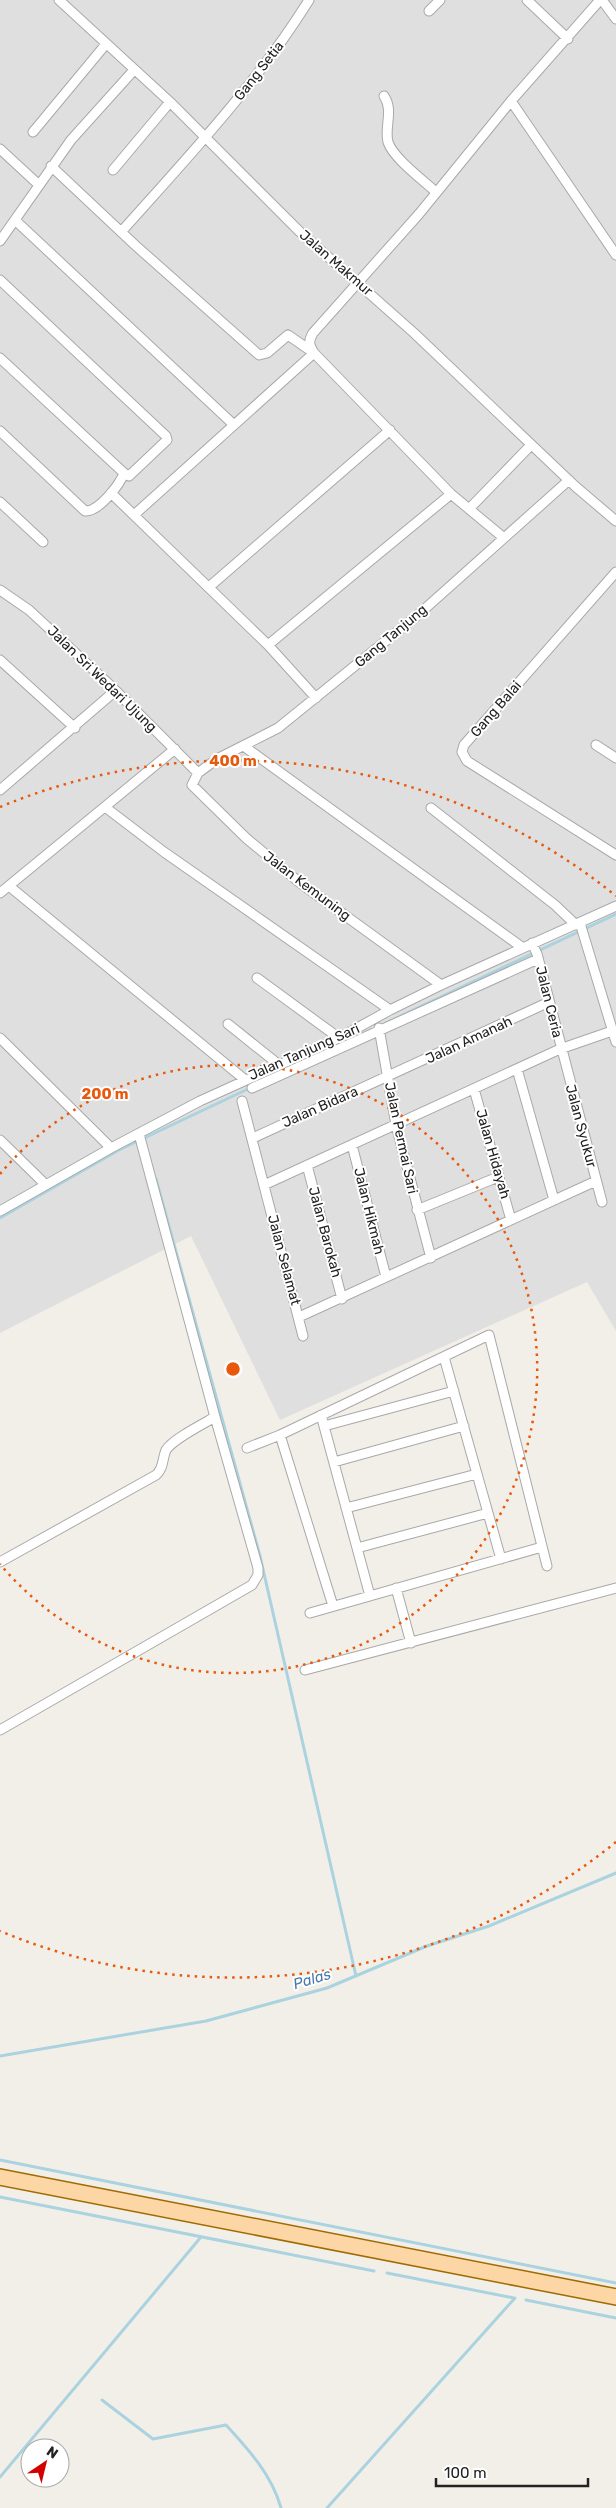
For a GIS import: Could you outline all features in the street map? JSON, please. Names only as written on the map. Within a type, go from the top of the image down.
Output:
[{"type":"main road","points":[[0,2177],[616,2297]]},
{"type":"street","name":"Jalan Makmur","points":[[60,0],[170,102],[300,232],[358,282],[531,445],[616,521]]},
{"type":"street","name":"Gang Setia","points":[[121,232],[205,138],[272,56],[309,0]]},
{"type":"street","points":[[429,11],[440,0]]},
{"type":"street","points":[[527,0],[568,39]]},
{"type":"street","points":[[504,538],[451,494],[314,353],[309,346],[309,339],[436,192],[511,101],[601,0],[616,19]]},
{"type":"street","points":[[33,132],[106,44]]},
{"type":"street","points":[[0,241],[16,221],[71,140],[134,70]]},
{"type":"street","points":[[384,96],[389,111],[387,138],[391,149],[436,192]]},
{"type":"street","points":[[511,101],[616,255]]},
{"type":"street","points":[[113,170],[170,102]]},
{"type":"street","points":[[0,149],[39,185]]},
{"type":"street","points":[[52,166],[121,232],[259,355],[267,353],[288,335],[314,353]]},
{"type":"street","points":[[16,221],[233,424]]},
{"type":"street","points":[[0,280],[166,436],[167,440],[129,476],[0,358]]},
{"type":"street","points":[[134,514],[314,353]]},
{"type":"street","points":[[209,587],[390,430]]},
{"type":"street","points":[[0,431],[77,506],[85,511],[92,511],[111,493],[120,483],[124,472]]},
{"type":"street","points":[[470,508],[531,445]]},
{"type":"street","name":"Gang Tanjung","points":[[198,773],[217,759],[245,747],[278,728],[316,698],[419,614],[569,480]]},
{"type":"street","points":[[111,493],[268,645],[316,698]]},
{"type":"street","points":[[268,645],[451,494]]},
{"type":"street","points":[[0,502],[43,542]]},
{"type":"street","name":"Gang Balai","points":[[616,572],[464,745],[462,752],[467,761],[616,855]]},
{"type":"street","name":"Jalan Sri Wedari Ujung","points":[[0,590],[29,610],[198,773]]},
{"type":"street","points":[[0,660],[75,728]]},
{"type":"street","points":[[0,790],[75,728],[115,691]]},
{"type":"street","points":[[596,745],[616,758]]},
{"type":"street","points":[[245,747],[523,948]]},
{"type":"street","points":[[0,893],[175,749]]},
{"type":"street","name":"Jalan Kemuning","points":[[198,773],[192,785],[246,838],[299,882],[441,985]]},
{"type":"street","points":[[105,807],[164,852],[390,1010]]},
{"type":"street","points":[[431,808],[578,924],[616,1042]]},
{"type":"street","points":[[9,886],[244,1079]]},
{"type":"street","name":"Jalan Tanjung Sari","points":[[0,1211],[111,1148],[140,1138],[244,1079],[276,1070],[339,1038],[378,1024],[390,1010],[523,948],[536,951],[578,924],[616,906]]},
{"type":"street","points":[[252,1088],[276,1070],[536,951]]},
{"type":"street","name":"Jalan Ceria","points":[[536,951],[560,1049]]},
{"type":"street","points":[[257,978],[339,1038]]},
{"type":"street","name":"Jalan Amanah","points":[[388,1077],[550,1002]]},
{"type":"street","points":[[228,1024],[276,1070]]},
{"type":"street","name":"Jalan Permai Sari","points":[[378,1024],[396,1125],[431,1258]]},
{"type":"street","points":[[264,1185],[560,1049],[612,1031]]},
{"type":"street","points":[[0,1038],[111,1148]]},
{"type":"street","name":"Jalan Syukur","points":[[560,1049],[602,1202]]},
{"type":"street","points":[[517,1069],[554,1200]]},
{"type":"street","name":"Jalan Bidara","points":[[253,1138],[388,1077]]},
{"type":"street","name":"Jalan Hidayah","points":[[474,1089],[512,1220]]},
{"type":"street","name":"Jalan Selamat","points":[[242,1101],[303,1336]]},
{"type":"street","points":[[0,1730],[252,1585],[256,1580],[258,1568],[215,1417],[140,1138]]},
{"type":"street","points":[[0,1140],[46,1185]]},
{"type":"street","name":"Jalan Hikmah","points":[[352,1145],[386,1278]]},
{"type":"street","name":"Jalan Barokah","points":[[307,1165],[342,1299]]},
{"type":"street","points":[[417,1210],[498,1176]]},
{"type":"street","points":[[299,1317],[342,1299],[596,1181]]},
{"type":"street","points":[[247,1448],[280,1435],[489,1335],[547,1566]]},
{"type":"street","points":[[444,1357],[501,1559]]},
{"type":"street","points":[[324,1426],[454,1390]]},
{"type":"street","points":[[322,1415],[370,1596]]},
{"type":"street","points":[[0,1562],[156,1475],[161,1470],[164,1456],[171,1445],[215,1417]]},
{"type":"street","points":[[334,1462],[464,1426]]},
{"type":"street","points":[[280,1435],[333,1606]]},
{"type":"street","points":[[346,1508],[477,1474]]},
{"type":"street","points":[[357,1548],[488,1513]]},
{"type":"street","points":[[310,1613],[542,1547]]},
{"type":"street","points":[[396,1588],[411,1643]]},
{"type":"street","points":[[305,1670],[616,1588]]},
{"type":"shaded area","points":[[0,0],[616,0],[616,1331],[587,1282],[280,1420],[191,1236],[0,1333]]},
{"type":"waterway","points":[[386,1023],[616,914]]},
{"type":"waterway","points":[[0,1218],[119,1150],[250,1088]]},
{"type":"waterway","points":[[156,1179],[260,1556],[356,1976]]},
{"type":"waterway","name":"Palas","points":[[0,2056],[206,2021],[327,1988],[427,1946],[489,1926],[616,1873]]},
{"type":"waterway","points":[[0,2160],[616,2283]]},
{"type":"waterway","points":[[0,2197],[374,2271]]},
{"type":"waterway","points":[[0,2477],[201,2237]]},
{"type":"waterway","points":[[387,2273],[514,2298]]},
{"type":"waterway","points":[[327,2508],[515,2298]]},
{"type":"waterway","points":[[526,2300],[616,2318]]},
{"type":"waterway","points":[[102,2400],[153,2439],[226,2425],[251,2453],[272,2484],[281,2508]]}]
